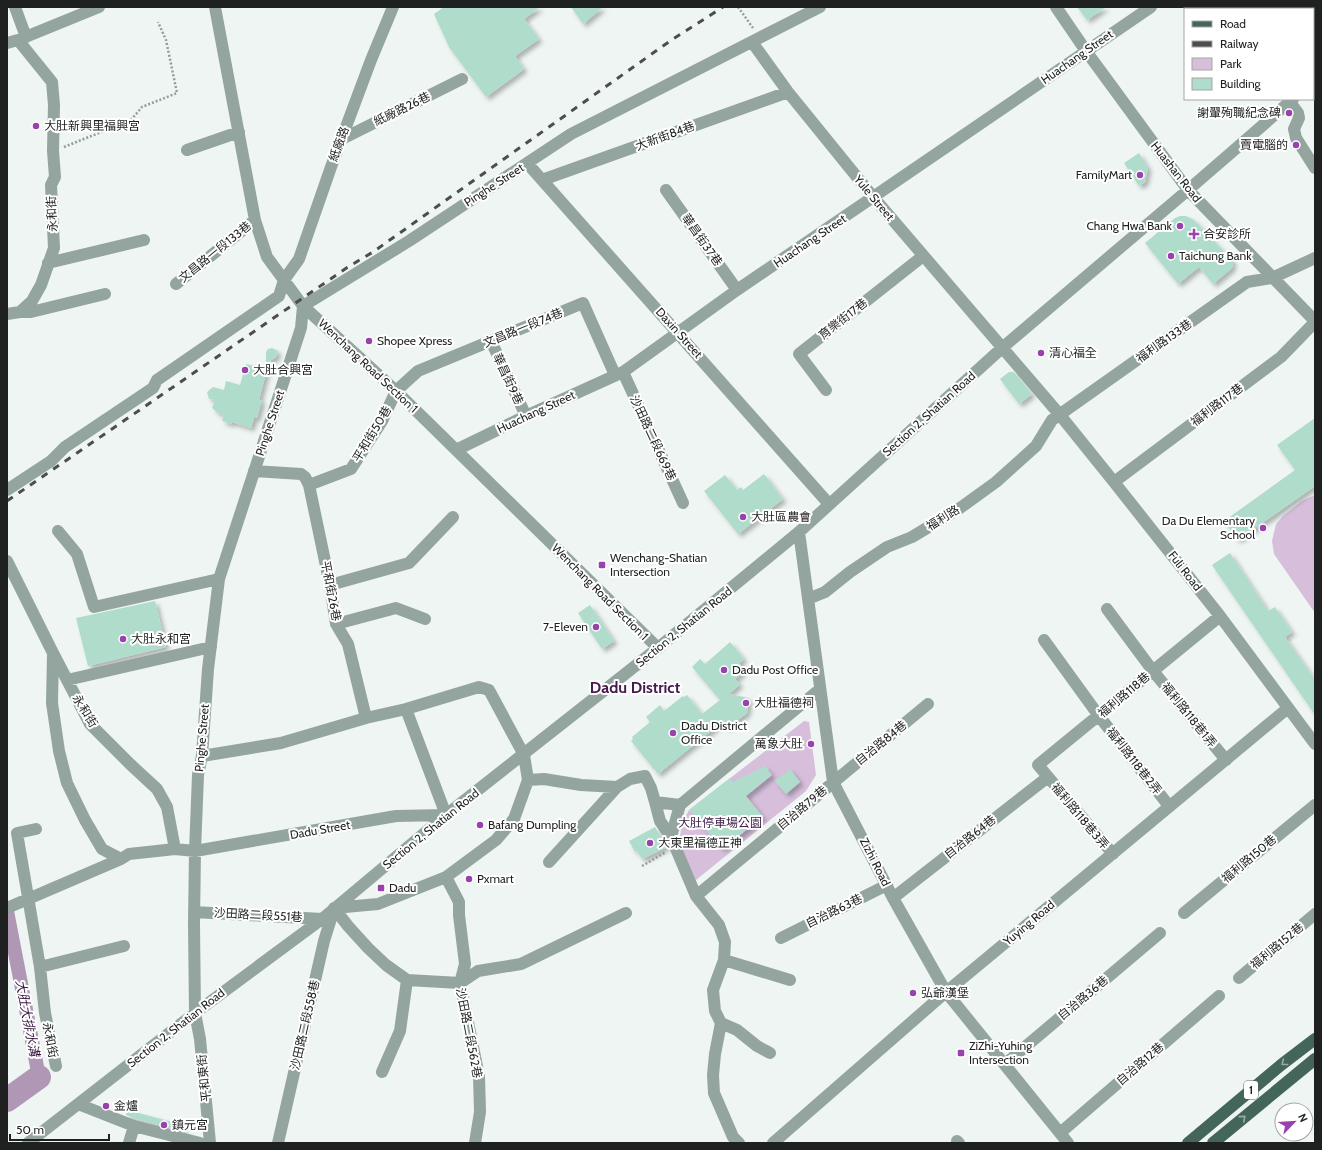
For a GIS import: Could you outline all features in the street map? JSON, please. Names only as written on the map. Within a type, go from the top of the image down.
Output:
[{"type":"main road","name":"1","points":[[1188,1143],[1281,1065],[1315,1039]]},
{"type":"main road","name":"1","points":[[1214,1143],[1315,1059]]},
{"type":"street","name":"永和街","points":[[15,7],[17,40],[52,82],[54,105],[53,151],[55,177],[51,185],[54,248],[41,286],[32,301],[20,312]]},
{"type":"street","points":[[17,40],[99,7]]},
{"type":"street","name":"Wenchang Road Section 1","points":[[215,7],[254,220],[267,256],[303,306],[396,390],[658,648]]},
{"type":"street","name":"紙廠路","points":[[7,490],[51,461],[65,447],[153,388],[157,380],[279,296],[284,280],[299,259],[371,60],[393,7]]},
{"type":"street","name":"Pinghe Street","points":[[195,1013],[194,912],[198,775],[202,756],[208,669],[220,579],[301,328],[303,306],[409,241],[571,134],[820,7]]},
{"type":"street","name":"Huashan Road","points":[[1056,7],[1086,51],[1188,190],[1315,322]]},
{"type":"street","name":"Huachang Street","points":[[456,450],[619,373],[737,290],[874,198],[1151,7]]},
{"type":"street","name":"Yule Street","points":[[756,40],[788,92],[874,198],[1002,348]]},
{"type":"street","name":"紙廠路26巷","points":[[342,138],[462,79]]},
{"type":"street","name":"大新街84巷","points":[[542,180],[788,92]]},
{"type":"street","points":[[1291,100],[1299,118],[1294,129],[1296,138],[1315,168]]},
{"type":"street","name":"Section 2, Shatian Road","points":[[28,1143],[195,1013],[322,919],[446,815],[658,648],[799,532],[1002,348],[1188,190],[1291,100]]},
{"type":"street","points":[[187,150],[239,132]]},
{"type":"street","name":"Daxin Street","points":[[527,163],[829,504]]},
{"type":"street","name":"華昌街37巷","points":[[666,190],[737,290]]},
{"type":"street","name":"文昌路一段133巷","points":[[176,284],[254,220]]},
{"type":"street","points":[[48,263],[144,240]]},
{"type":"street","name":"育樂街17巷","points":[[826,390],[798,354],[923,256]]},
{"type":"street","name":"福利路133巷","points":[[1060,415],[1247,282],[1272,278],[1315,258]]},
{"type":"street","points":[[7,314],[31,312],[105,294]]},
{"type":"street","name":"文昌路一段74巷","points":[[396,390],[418,371],[582,303],[619,373]]},
{"type":"street","name":"福利路117巷","points":[[1114,482],[1281,357],[1315,322]]},
{"type":"street","name":"華昌街9巷","points":[[491,341],[526,416]]},
{"type":"street","name":"Fuli Road","points":[[1002,348],[1060,415],[1220,616],[1315,744]]},
{"type":"street","name":"沙田路二段669巷","points":[[619,373],[683,503]]},
{"type":"street","name":"平和街50巷","points":[[309,485],[351,469],[382,421],[396,390]]},
{"type":"street","name":"福利路","points":[[808,599],[825,592],[850,572],[887,547],[912,537],[960,508],[996,482],[1036,446],[1052,420],[1060,415]]},
{"type":"street","points":[[254,471],[301,474],[305,477],[309,485]]},
{"type":"street","name":"平和街26巷","points":[[309,485],[330,585],[336,624],[348,644],[366,718]]},
{"type":"street","points":[[330,585],[409,563],[453,517]]},
{"type":"street","points":[[58,531],[77,554],[94,607],[220,579]]},
{"type":"street","name":"Zizhi Road","points":[[799,532],[833,782],[893,898],[946,992],[1068,1143]]},
{"type":"street","name":"永和街","points":[[7,560],[90,724],[157,789],[167,807],[175,849]]},
{"type":"street","points":[[336,624],[396,608],[425,619]]},
{"type":"street","name":"福利路118巷1弄","points":[[1107,609],[1153,670],[1226,760]]},
{"type":"street","name":"福利路118巷","points":[[1048,777],[1038,765],[1220,616]]},
{"type":"street","name":"福利路118巷2弄","points":[[1044,640],[1099,716],[1169,806]]},
{"type":"street","points":[[67,680],[211,647]]},
{"type":"street","points":[[53,653],[52,704],[59,751],[67,783],[85,820],[102,849],[121,859]]},
{"type":"street","points":[[202,756],[281,743],[366,718],[406,709],[479,687],[489,690],[524,755],[528,780],[514,819],[496,840],[446,877],[378,904],[334,908]]},
{"type":"street","points":[[673,842],[680,805],[820,689]]},
{"type":"street","name":"自治路84巷","points":[[833,782],[928,704]]},
{"type":"street","name":"Yuying Road","points":[[773,1143],[946,992],[1288,708]]},
{"type":"street","points":[[406,709],[446,815]]},
{"type":"street","points":[[549,862],[617,787],[630,779],[645,776],[651,788],[660,821],[673,842],[696,896],[719,925],[725,942],[724,960],[713,990],[715,1011],[721,1023],[713,1075],[714,1093],[733,1136],[739,1143]]},
{"type":"street","name":"福利路118巷3弄","points":[[1048,777],[1113,854]]},
{"type":"street","name":"自治路64巷","points":[[893,898],[1048,777]]},
{"type":"street","points":[[528,780],[544,779],[581,785],[617,787]]},
{"type":"street","name":"自治路79巷","points":[[696,896],[833,782]]},
{"type":"street","points":[[655,802],[680,805]]},
{"type":"street","name":"福利路150巷","points":[[1184,913],[1315,805]]},
{"type":"street","name":"Dadu Street","points":[[195,851],[396,816],[446,815]]},
{"type":"street","name":"永和街","points":[[36,830],[17,833],[40,966],[45,1013],[56,1066]]},
{"type":"street","points":[[7,908],[121,859],[129,854],[175,849],[195,851]]},
{"type":"street","points":[[446,877],[460,902],[459,915],[465,964],[460,983]]},
{"type":"street","name":"自治路63巷","points":[[781,938],[887,885]]},
{"type":"street","points":[[334,908],[368,948],[386,965],[407,980],[400,1031],[382,1072]]},
{"type":"street","name":"沙田路二段558巷","points":[[278,1143],[324,941],[334,908]]},
{"type":"street","name":"沙田路二段551巷","points":[[194,912],[322,919]]},
{"type":"street","points":[[460,983],[478,971],[521,964],[626,913]]},
{"type":"street","name":"福利路152巷","points":[[1240,978],[1315,914]]},
{"type":"street","name":"自治路36巷","points":[[1005,1064],[1160,933]]},
{"type":"street","points":[[40,966],[124,946]]},
{"type":"street","points":[[724,960],[790,980]]},
{"type":"street","name":"沙田路二段562巷","points":[[407,980],[460,983],[479,1076],[480,1112],[474,1143]]},
{"type":"street","name":"自治路12巷","points":[[1060,1133],[1219,996]]},
{"type":"street","name":"平和東街","points":[[195,1013],[200,1039],[210,1143]]},
{"type":"street","points":[[721,1023],[737,1030],[757,1046],[770,1053]]},
{"type":"street","points":[[78,1104],[134,1126],[200,1143]]},
{"type":"street","points":[[129,1143],[134,1126]]},
{"type":"path","points":[[738,7],[756,40]]},
{"type":"path","points":[[53,151],[131,120],[142,107],[177,93],[166,40],[158,22]]},
{"type":"path","points":[[642,866],[673,842]]},
{"type":"green space","points":[[1315,495],[1315,613],[1274,554],[1272,541],[1276,524],[1283,516],[1302,501]]},
{"type":"green space","name":"大肚停車場公園","points":[[804,721],[809,722],[816,775],[806,791],[696,880],[690,876],[679,843],[682,823],[689,810]]},
{"type":"building","points":[[444,7],[540,7],[524,19],[539,39],[515,56],[524,69],[486,97],[449,47],[434,14]]},
{"type":"building","points":[[571,7],[603,7],[583,24]]},
{"type":"building","points":[[1077,7],[1106,7],[1087,20]]},
{"type":"building","name":"FamilyMart","points":[[1139,153],[1148,168],[1145,182],[1139,186],[1124,163]]},
{"type":"building","points":[[1186,216],[1194,220],[1233,261],[1232,268],[1213,284],[1199,267],[1178,284],[1145,243],[1175,218]]},
{"type":"building","points":[[272,348],[278,351],[276,357],[266,363],[266,352],[268,349]]},
{"type":"building","points":[[246,364],[267,369],[259,400],[262,400],[257,418],[254,418],[251,428],[232,422],[232,424],[222,421],[224,415],[218,413],[212,408],[215,400],[209,399],[207,392],[213,387],[224,390],[226,381],[240,385]]},
{"type":"building","points":[[1009,372],[1014,372],[1032,394],[1019,404],[1000,379]]},
{"type":"building","points":[[1315,418],[1315,486],[1238,540],[1224,521],[1295,470],[1277,445]]},
{"type":"building","name":"大肚區農會","points":[[764,474],[783,499],[738,534],[704,491],[725,475],[737,490],[741,487],[743,490]]},
{"type":"building","points":[[1230,553],[1268,611],[1275,607],[1292,632],[1285,637],[1315,680],[1315,715],[1212,565]]},
{"type":"building","name":"大肚永和宮","points":[[155,601],[166,647],[88,666],[76,618]]},
{"type":"building","name":"7-Eleven","points":[[590,605],[614,641],[602,649],[578,613]]},
{"type":"building","points":[[730,642],[744,659],[739,663],[741,665],[739,667],[743,672],[735,679],[740,684],[729,694],[749,698],[747,713],[727,728],[722,722],[658,774],[631,741],[633,739],[632,737],[650,722],[646,717],[660,705],[664,711],[683,696],[684,697],[687,695],[702,714],[720,700],[692,667],[700,659],[705,664]]},
{"type":"building","points":[[765,766],[772,775],[746,796],[763,817],[722,849],[689,810],[730,778],[733,782]]},
{"type":"building","points":[[790,769],[800,782],[786,794],[775,781]]},
{"type":"building","name":"大東里福德正神","points":[[655,827],[667,847],[642,859],[637,851],[635,852],[629,841]]},
{"type":"building","name":"鎮元宮","points":[[127,1110],[184,1125],[182,1131],[136,1119],[126,1115]]},
{"type":"waterway","name":"大肚大排水溝","points":[[7,911],[39,1077]]},
{"type":"waterway","points":[[7,1100],[39,1077]]},
{"type":"railway","points":[[7,501],[348,267],[373,252],[670,41],[723,7]]},
{"type":"place","name":"謝翬殉職紀念碑","points":[[1289,113]]},
{"type":"place","name":"大肚新興里福興宮","points":[[36,126]]},
{"type":"place","name":"賣電腦的","points":[[1296,145]]},
{"type":"place","name":"FamilyMart","points":[[1140,175]]},
{"type":"place","name":"Chang Hwa Bank","points":[[1180,226]]},
{"type":"place","name":"合安診所","points":[[1194,234]]},
{"type":"place","name":"Taichung Bank","points":[[1171,256]]},
{"type":"place","name":"Shopee Xpress","points":[[369,341]]},
{"type":"place","name":"清心福全","points":[[1041,353]]},
{"type":"place","name":"大肚合興宮","points":[[245,370]]},
{"type":"place","name":"大肚區農會","points":[[743,517]]},
{"type":"place","name":"Da Du Elementary School","points":[[1263,528]]},
{"type":"place","name":"Wenchang-Shatian Intersection","points":[[602,565]]},
{"type":"place","name":"7-Eleven","points":[[596,627]]},
{"type":"place","name":"大肚永和宮","points":[[123,639]]},
{"type":"place","name":"Dadu Post Office","points":[[724,670]]},
{"type":"place","name":"大肚福德祠","points":[[746,703]]},
{"type":"place","name":"Dadu District Office","points":[[673,733]]},
{"type":"place","name":"萬象大肚","points":[[811,744]]},
{"type":"place","name":"Bafang Dumpling","points":[[480,825]]},
{"type":"place","name":"大東里福德正神","points":[[650,843]]},
{"type":"place","name":"Pxmart","points":[[469,879]]},
{"type":"place","name":"Dadu","points":[[381,888]]},
{"type":"place","name":"弘爺漢堡","points":[[913,993]]},
{"type":"place","name":"ZiZhi-Yuhing Intersection","points":[[961,1053]]},
{"type":"place","name":"金爐","points":[[106,1106]]},
{"type":"place","name":"鎮元宮","points":[[164,1125]]},
{"type":"district","name":"Dadu District","points":[[635,687]]}]
